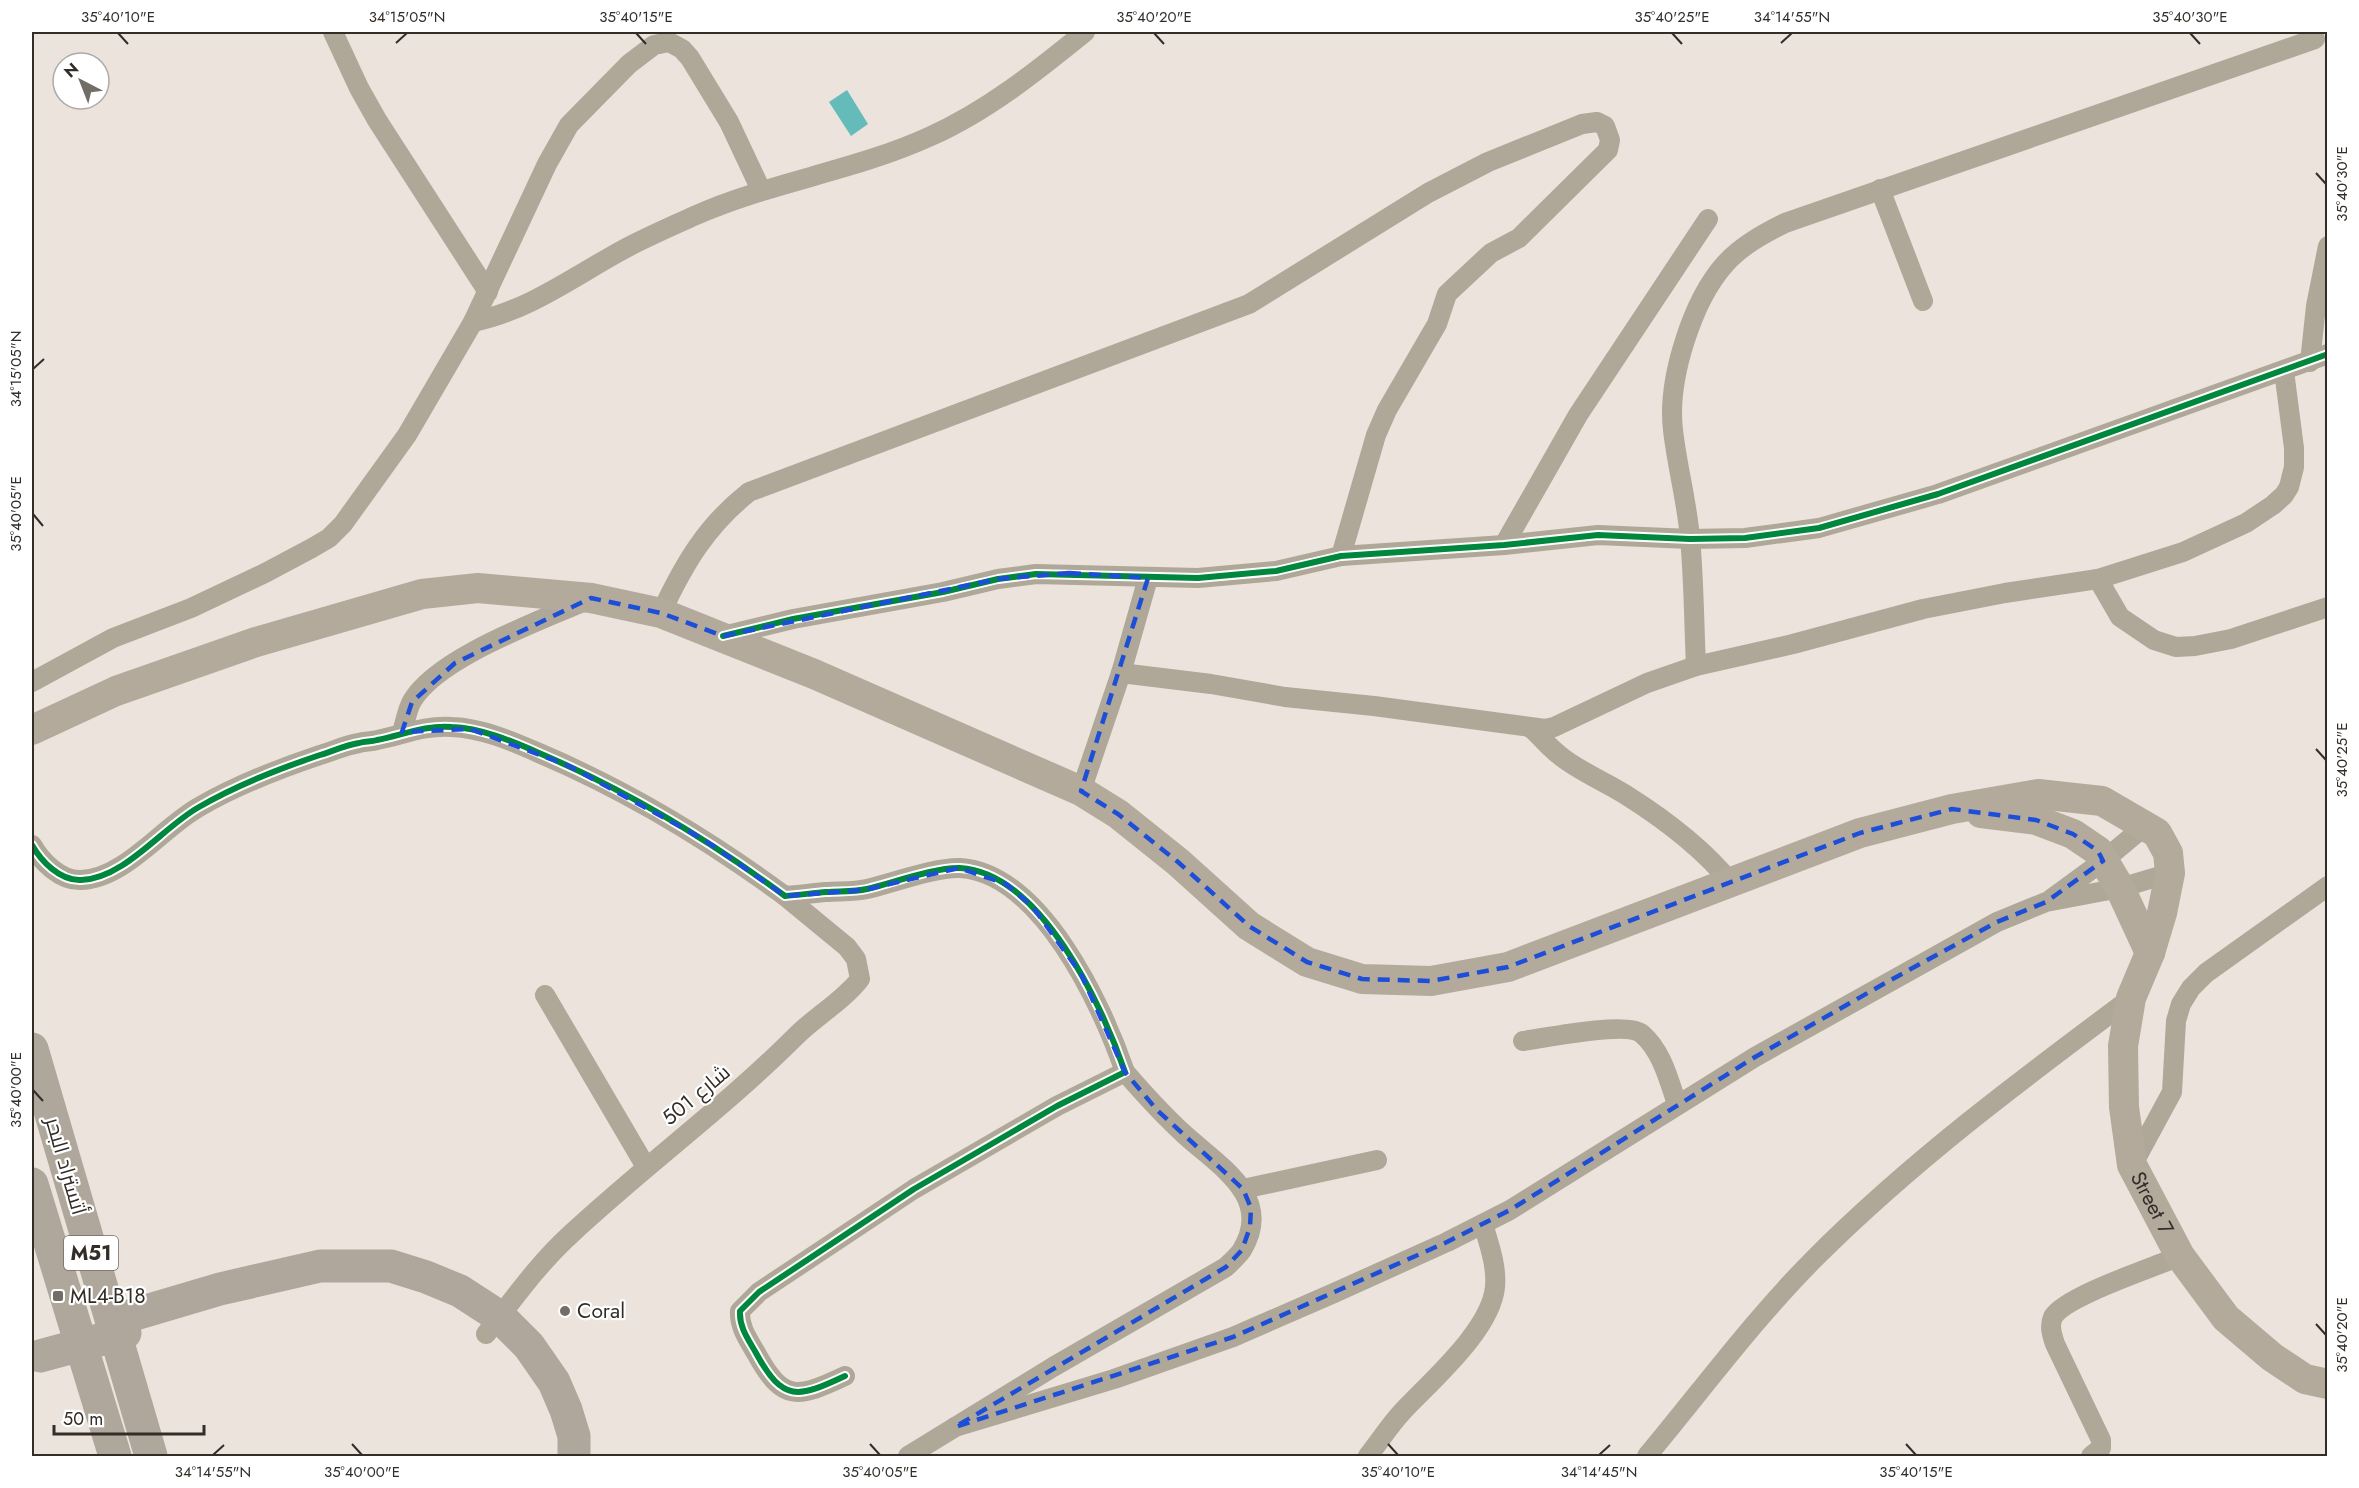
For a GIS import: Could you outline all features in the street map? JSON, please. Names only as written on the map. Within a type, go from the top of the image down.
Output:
[{"type":"highway","name":"أتستراد البحر","points":[[32,1049],[151,1456]]},
{"type":"highway","name":"أتستراد البحر","points":[[32,1184],[115,1456]]},
{"type":"highway","points":[[35,1350],[124,1326],[338,1283],[386,1285],[421,1296],[493,1325],[528,1346],[554,1382],[574,1436],[574,1456]]},
{"type":"highway","points":[[493,1325],[541,1405],[550,1437],[552,1456]]},
{"type":"main road","points":[[32,730],[116,692],[256,642],[422,594],[478,588],[591,598],[661,613],[723,636],[1081,791],[1118,814],[1144,834],[1249,926],[1307,962],[1362,979],[1431,981],[1508,968],[1860,834],[1952,809],[2038,794],[2102,801],[2146,825],[2157,833],[2168,853],[2170,873]]},
{"type":"main road","points":[[1952,809],[2036,820],[2073,834],[2098,851],[2120,888],[2150,953]]},
{"type":"main road","name":"Street 7","points":[[2170,873],[2162,913],[2150,953],[2131,998],[2123,1046],[2124,1107],[2132,1165],[2180,1256],[2226,1318],[2272,1358],[2305,1379],[2328,1384]]},
{"type":"street","points":[[333,32],[377,120],[488,292]]},
{"type":"street","points":[[473,322],[498,317],[519,309],[628,247],[697,215],[760,190],[819,174],[932,136],[1016,86],[1085,32]]},
{"type":"street","points":[[1696,666],[1690,539],[1673,430],[1674,388],[1693,319],[1712,280],[1726,262],[1756,237],[1785,222],[2315,39]]},
{"type":"street","points":[[32,682],[113,639],[191,608],[265,573],[329,538],[343,524],[407,435],[473,322],[547,164],[569,125],[629,64],[654,45],[669,42],[682,49],[700,72],[729,122],[760,190]]},
{"type":"street","points":[[661,613],[688,560],[726,511],[749,492],[1249,304],[1428,193],[1488,162],[1582,124],[1597,122],[1605,126],[1610,140],[1608,150],[1519,238],[1491,253],[1447,294],[1437,324],[1387,410],[1376,435],[1341,556]]},
{"type":"street","points":[[1880,189],[1923,301]]},
{"type":"street","points":[[1504,545],[1578,415],[1708,219]]},
{"type":"street","points":[[723,636],[793,619],[943,592],[998,579],[1069,573],[1148,578],[1198,578],[1276,571],[1341,556],[1504,545],[1598,535],[1690,539],[1745,538],[1819,528],[1938,494],[2111,430],[2319,358],[2316,306],[2328,246]]},
{"type":"street","points":[[1121,673],[1211,684],[1285,697],[1395,708],[1532,729],[1554,727],[1647,683],[1696,666],[1793,644],[1923,609],[2005,593],[2098,579],[2183,552],[2246,523],[2273,505],[2283,495],[2289,487],[2294,467],[2294,448],[2284,371]]},
{"type":"street","points":[[1081,791],[1121,673],[1148,578]]},
{"type":"street","points":[[2098,579],[2120,617],[2154,640],[2176,647],[2231,639],[2328,608]]},
{"type":"street","points":[[402,732],[412,702],[431,680],[488,645],[591,598]]},
{"type":"street","points":[[32,845],[40,859],[59,873],[79,880],[100,877],[130,860],[168,827],[198,807],[246,782],[348,746],[402,732],[452,726],[515,743],[567,765],[703,839],[785,896],[864,890],[959,868],[978,872],[1006,884],[1032,906],[1056,935],[1081,974],[1112,1034],[1125,1072],[1157,1110],[1230,1173],[1243,1189],[1251,1208],[1250,1227],[1242,1250],[1226,1267],[1124,1325],[908,1456]]},
{"type":"street","points":[[1532,729],[1565,759],[1626,795],[1679,832],[1714,863],[1731,883]]},
{"type":"street","points":[[2046,902],[2103,861],[2146,825]]},
{"type":"street","points":[[955,1426],[1114,1378],[1233,1337],[1334,1293],[1510,1210],[1608,1151],[1677,1104],[1755,1057],[1997,922],[2046,902],[2120,888],[2170,873]]},
{"type":"street","points":[[2132,1165],[2172,1092],[2176,1020],[2181,1004],[2191,988],[2206,973],[2328,886]]},
{"type":"street","name":"شارع 501","points":[[493,1325],[516,1294],[570,1235],[646,1167],[745,1086],[814,1019],[852,989],[860,979],[856,959],[847,947],[785,896]]},
{"type":"street","points":[[545,995],[646,1167]]},
{"type":"street","points":[[1647,1456],[1769,1308],[1813,1260],[1864,1210],[1988,1105],[2131,998]]},
{"type":"street","points":[[1523,1041],[1619,1028],[1641,1032],[1659,1054],[1677,1104]]},
{"type":"street","points":[[845,1376],[808,1392],[787,1390],[777,1385],[765,1370],[742,1329],[740,1311],[759,1292],[914,1189],[1057,1106],[1125,1072]]},
{"type":"street","points":[[1243,1189],[1377,1160]]},
{"type":"street","points":[[1368,1456],[1400,1414],[1448,1365],[1488,1313],[1495,1287],[1491,1251],[1483,1224]]},
{"type":"street","points":[[2091,1456],[2101,1448],[2101,1440],[2055,1344],[2051,1329],[2052,1319],[2066,1304],[2082,1296],[2180,1256]]},
{"type":"highlighted area","points":[[1069,573],[1148,578],[1081,791],[1118,814],[1178,862],[1249,926],[1307,962],[1362,979],[1431,981],[1508,967],[1860,833],[1952,809],[2036,820],[2073,834],[2098,851],[2103,861],[2046,902],[1997,922],[1887,982],[1755,1057],[1510,1210],[1447,1242],[1233,1337],[955,1427],[1226,1267],[1242,1250],[1250,1227],[1251,1208],[1243,1189],[1157,1110],[1125,1072],[1081,974],[1032,906],[1006,884],[959,868],[864,890],[785,896],[703,839],[567,765],[470,729],[402,732],[412,702],[455,663],[591,598],[661,613],[723,636],[998,579]]},
{"type":"water","points":[[847,90],[868,124],[851,136],[829,102]]},
{"type":"cycle path","points":[[723,636],[793,619],[943,592],[998,579],[1036,574],[1198,578],[1276,571],[1341,556],[1504,545],[1598,535],[1690,539],[1745,538],[1819,528],[1938,494],[2328,354]]},
{"type":"cycle path","points":[[32,845],[40,857],[59,874],[81,880],[97,877],[128,862],[199,807],[258,778],[349,745],[423,729],[452,727],[474,730],[529,748],[603,783],[697,836],[785,896],[862,890],[950,868],[989,875],[1017,893],[1042,917],[1084,979],[1115,1044],[1125,1072],[1057,1106],[914,1189],[759,1292],[740,1311],[743,1328],[750,1343],[775,1381],[784,1388],[793,1392],[803,1392],[845,1376]]},
{"type":"place","name":"ML4-B18","points":[[58,1296]]},
{"type":"place","name":"Coral","points":[[565,1311]]}]
